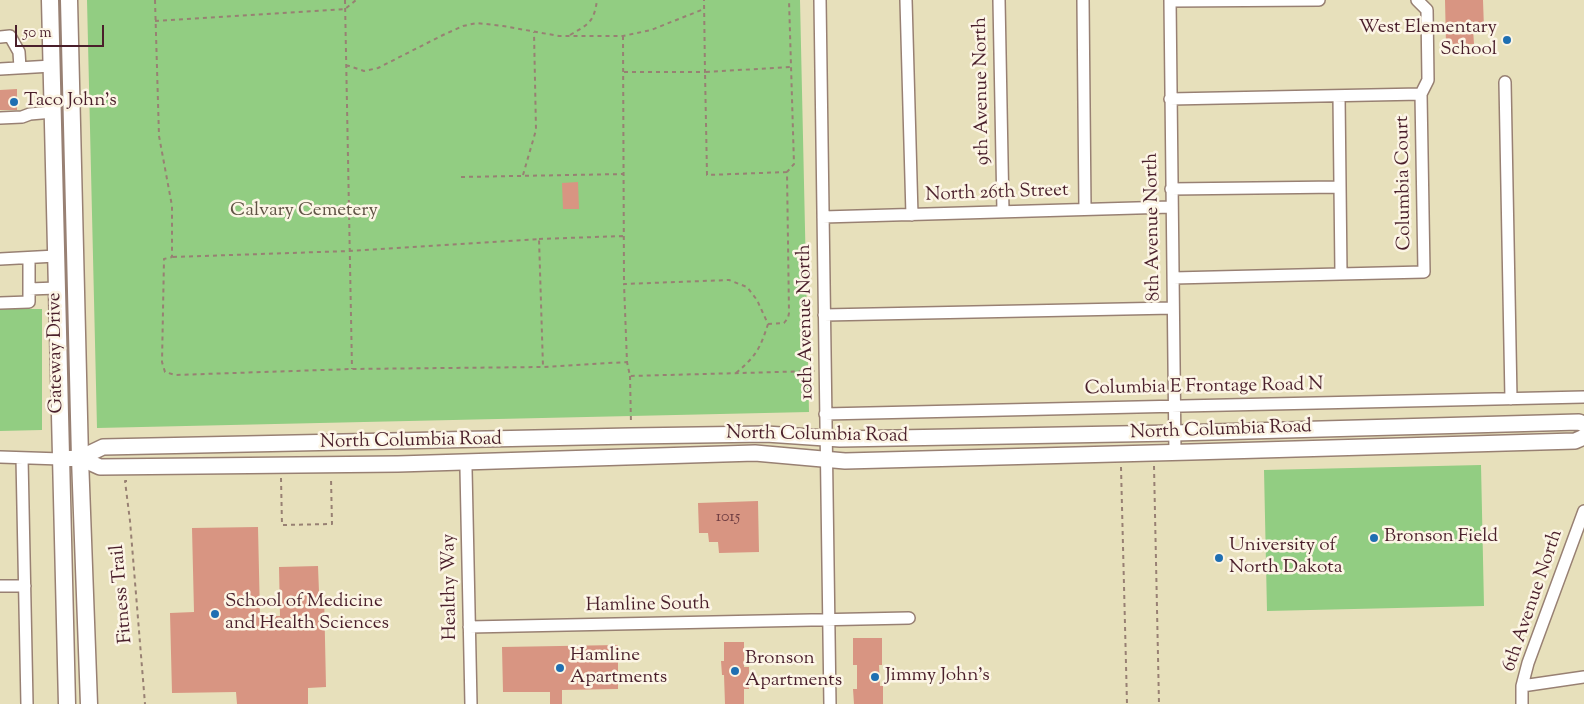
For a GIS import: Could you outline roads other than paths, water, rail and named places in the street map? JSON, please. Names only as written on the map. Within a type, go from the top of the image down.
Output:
[{"type":"highway","name":"Gateway Drive","points":[[50,0],[67,704]]},
{"type":"highway","name":"Gateway Drive","points":[[69,0],[80,458],[89,704]]},
{"type":"main road","name":"North Columbia Road","points":[[60,459],[80,458],[103,447],[766,434],[840,439],[1175,433],[1579,422],[1584,424]]},
{"type":"main road","name":"North Columbia Road","points":[[80,458],[100,467],[398,464],[755,453],[845,460],[1175,453],[1575,441],[1584,437]]},
{"type":"street","name":"10th Avenue North","points":[[820,0],[830,704]]},
{"type":"street","points":[[906,0],[912,214]]},
{"type":"street","name":"9th Avenue North","points":[[999,0],[1003,212]]},
{"type":"street","points":[[1084,0],[1085,209]]},
{"type":"street","points":[[1170,0],[1319,0]]},
{"type":"street","name":"8th Avenue North","points":[[1170,0],[1175,453]]},
{"type":"street","points":[[1417,0],[1427,10],[1428,80],[1421,94]]},
{"type":"street","points":[[0,37],[10,36],[19,52],[20,68]]},
{"type":"street","points":[[0,69],[52,66]]},
{"type":"street","points":[[1505,82],[1511,398]]},
{"type":"street","name":"Columbia Court","points":[[1170,99],[1421,94],[1424,272],[1173,278]]},
{"type":"street","points":[[1339,96],[1341,274]]},
{"type":"street","points":[[0,113],[30,114],[53,112]]},
{"type":"street","points":[[0,118],[22,117],[30,114]]},
{"type":"street","points":[[1171,189],[1340,187]]},
{"type":"street","name":"North 26th Street","points":[[823,217],[1171,207]]},
{"type":"street","points":[[0,259],[56,256]]},
{"type":"street","points":[[0,303],[30,302],[29,258]]},
{"type":"street","points":[[29,289],[57,288]]},
{"type":"street","points":[[824,315],[1173,308]]},
{"type":"street","name":"Columbia E Frontage Road N","points":[[826,414],[1584,397]]},
{"type":"street","name":"North Columbia Road","points":[[0,457],[60,459]]},
{"type":"street","points":[[22,458],[27,704]]},
{"type":"street","name":"Healthy Way","points":[[466,469],[471,704]]},
{"type":"street","name":"6th Avenue North","points":[[1522,704],[1522,686],[1528,663],[1584,511]]},
{"type":"street","points":[[0,586],[25,586]]},
{"type":"street","name":"Hamline South","points":[[469,627],[909,618]]},
{"type":"street","points":[[1522,686],[1584,677]]},
{"type":"place","name":"West Elementary School","points":[[1507,40]]},
{"type":"place","name":"Taco John's","points":[[14,102]]},
{"type":"place","name":"Bronson Field","points":[[1374,538]]},
{"type":"place","name":"University of North Dakota","points":[[1219,558]]},
{"type":"place","name":"School of Medicine and Health Sciences","points":[[215,614]]},
{"type":"place","name":"Hamline Apartments","points":[[560,668]]},
{"type":"place","name":"Bronson Apartments","points":[[735,671]]},
{"type":"place","name":"Jimmy John's","points":[[875,677]]},
{"type":"park label","name":"Calvary Cemetery","points":[[304,212]]}]
